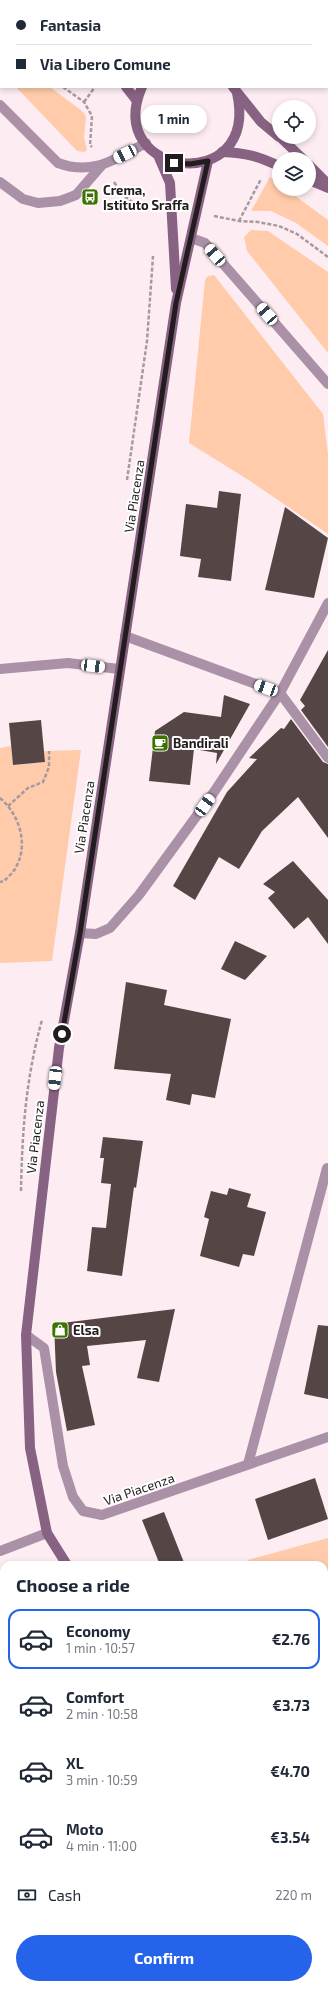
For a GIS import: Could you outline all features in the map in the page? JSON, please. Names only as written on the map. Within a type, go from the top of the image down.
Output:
[{"type":"main road","points":[[127,88],[137,102]]},
{"type":"main road","points":[[142,88],[137,102],[137,123],[146,144],[158,155],[174,163],[190,164],[208,161],[222,152],[233,138],[240,122],[240,108],[235,90]]},
{"type":"main road","points":[[235,90],[261,122],[272,131]]},
{"type":"main road","points":[[287,144],[295,152]]},
{"type":"main road","points":[[222,152],[245,153],[258,156],[272,163]]},
{"type":"main road","name":"Via Piacenza","points":[[158,155],[170,183],[172,198],[176,303]]},
{"type":"main road","name":"Via Piacenza","points":[[64,1561],[47,1533],[30,1448],[26,1335],[59,1048],[80,933],[119,669],[176,303],[208,161]]},
{"type":"main road","points":[[316,172],[328,184]]},
{"type":"main road","points":[[316,183],[328,188]]},
{"type":"street","points":[[0,104],[58,163],[69,168],[82,169],[102,165],[146,144]]},
{"type":"street","points":[[0,182],[23,199],[38,203],[60,201],[76,195],[102,165]]},
{"type":"street","points":[[191,238],[205,243],[328,384]]},
{"type":"street","points":[[80,933],[96,934],[110,928],[139,895],[214,792],[280,692],[328,603]]},
{"type":"street","points":[[125,636],[280,692],[328,758]]},
{"type":"street","points":[[0,669],[68,663],[119,669]]},
{"type":"street","points":[[248,1464],[327,1168]]},
{"type":"street","name":"Via Piacenza","points":[[26,1335],[44,1348],[63,1466],[73,1497],[83,1511],[102,1515],[328,1437]]},
{"type":"street","points":[[0,1551],[47,1533]]},
{"type":"path","points":[[84,102],[94,88]]},
{"type":"path","points":[[8,806],[28,788],[43,782],[49,767],[49,751]]},
{"type":"path","points":[[0,798],[8,806],[20,826],[22,844],[16,867],[4,881],[0,882]]},
{"type":"shaded area","points":[[17,88],[51,88],[82,111],[86,116],[84,137],[87,150],[84,152],[77,151]]},
{"type":"shaded area","points":[[270,177],[272,179],[272,196],[295,196],[328,220],[328,246],[296,223],[271,211],[251,211]]},
{"type":"shaded area","points":[[251,230],[268,231],[328,272],[328,353],[247,251],[244,237]]},
{"type":"shaded area","points":[[214,275],[323,414],[328,454],[328,534],[247,479],[189,443],[205,280],[208,276]]},
{"type":"shaded area","points":[[11,746],[13,765],[45,762],[44,751],[81,750],[52,961],[0,963],[0,748]]},
{"type":"shaded area","points":[[328,1538],[328,1561],[248,1560]]},
{"type":"building","points":[[219,491],[241,494],[231,581],[198,577],[201,559],[180,556],[186,504],[217,508]]},
{"type":"building","points":[[285,507],[328,538],[314,598],[265,590]]},
{"type":"building","points":[[328,650],[328,747],[301,710],[305,706],[300,700]]},
{"type":"building","points":[[224,695],[250,704],[216,764],[217,753],[194,749],[190,785],[149,781],[155,731],[184,712],[221,717]]},
{"type":"building","points":[[291,719],[323,762],[328,764],[328,838],[298,797],[262,831],[239,869],[219,857],[195,900],[173,886],[227,792],[257,759],[249,758],[281,728],[284,729]]},
{"type":"building","points":[[41,720],[45,762],[13,765],[9,723]]},
{"type":"building","points":[[293,861],[328,900],[328,944],[308,917],[294,929],[268,898],[275,892],[263,884]]},
{"type":"building","points":[[235,941],[267,956],[245,980],[221,969]]},
{"type":"building","points":[[126,982],[167,990],[164,1005],[231,1019],[215,1098],[192,1094],[190,1105],[166,1100],[171,1074],[114,1069]]},
{"type":"building","points":[[103,1137],[143,1141],[136,1188],[134,1187],[122,1276],[87,1271],[92,1227],[106,1228],[111,1184],[101,1183],[104,1158],[100,1158]]},
{"type":"building","points":[[229,1188],[251,1194],[247,1207],[266,1212],[254,1256],[243,1254],[239,1267],[200,1256],[209,1219],[204,1217],[211,1191],[227,1195]]},
{"type":"building","points":[[175,1309],[159,1382],[137,1378],[146,1340],[87,1346],[90,1365],[82,1366],[95,1425],[67,1431],[56,1372],[54,1324]]},
{"type":"building","points":[[318,1325],[328,1326],[328,1399],[304,1394]]},
{"type":"building","points":[[315,1478],[328,1519],[268,1540],[255,1499]]},
{"type":"building","points":[[164,1512],[183,1561],[158,1561],[142,1520]]},
{"type":"place","name":"Crema, Istituto Sraffa","points":[[90,197]]},
{"type":"place","name":"Bandirali","points":[[160,743]]},
{"type":"place","name":"Elsa","points":[[60,1330]]},
{"type":"route","points":[[62,1034],[80,933],[119,669],[176,303],[208,161],[190,164],[174,163]]}]
